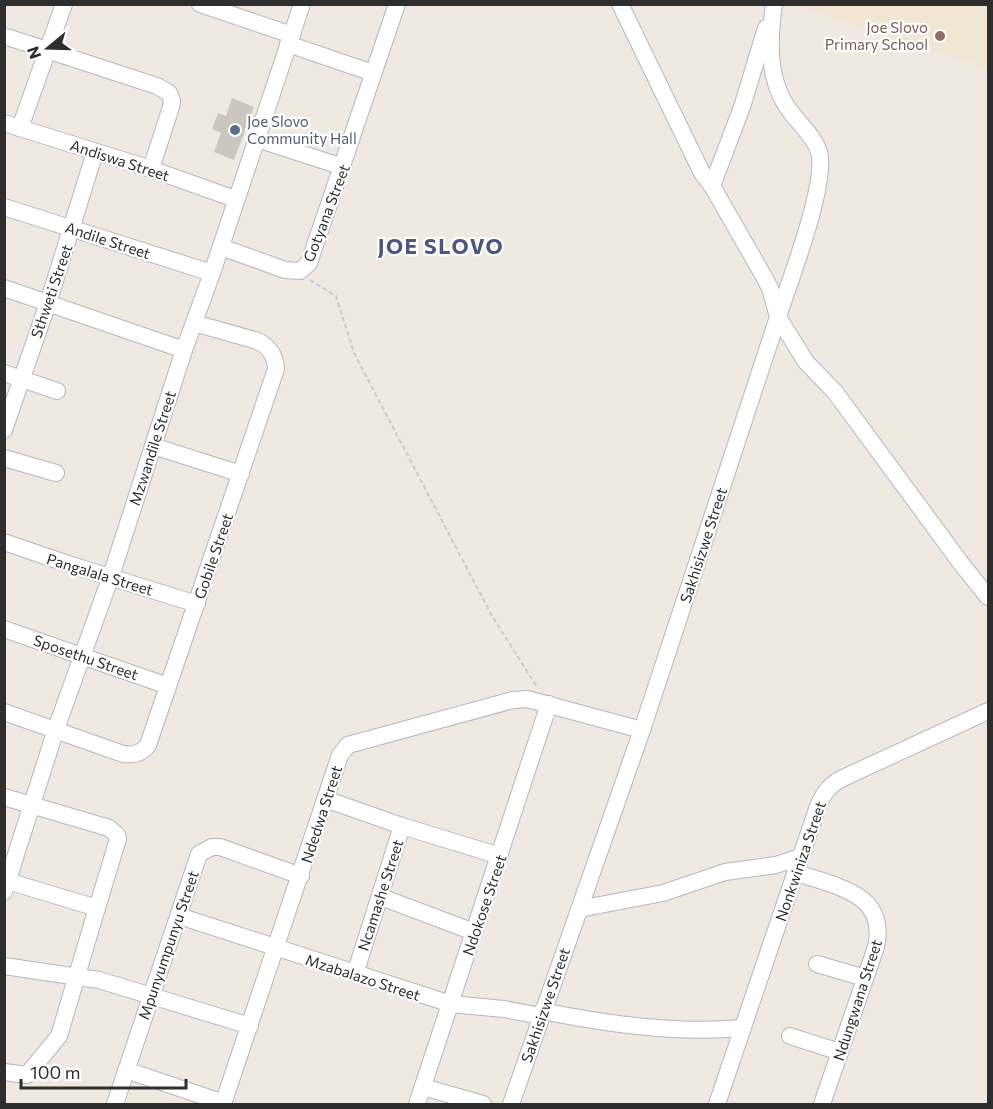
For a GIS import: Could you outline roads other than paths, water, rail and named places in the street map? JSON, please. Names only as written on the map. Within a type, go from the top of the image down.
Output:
[{"type":"street","points":[[12,125],[47,49],[64,4]]},
{"type":"street","name":"Mzwandile Street","points":[[6,885],[56,729],[111,576],[184,350],[302,4]]},
{"type":"street","name":"Gotyana Street","points":[[221,247],[285,270],[300,271],[309,263],[397,4]]},
{"type":"street","points":[[620,4],[702,173],[712,186],[770,288],[778,317],[806,362],[835,392],[988,597]]},
{"type":"street","points":[[712,186],[741,107],[774,4]]},
{"type":"street","name":"Sakhisizwe Street","points":[[511,1104],[642,730],[816,198],[821,172],[819,153],[812,137],[788,109],[773,76],[770,35],[774,4]]},
{"type":"street","points":[[208,6],[373,73]]},
{"type":"street","points":[[4,36],[157,86],[169,93],[172,101],[171,107],[151,169]]},
{"type":"street","name":"Andiswa Street","points":[[12,125],[151,169],[235,199]]},
{"type":"street","points":[[257,139],[343,167]]},
{"type":"street","name":"Sthweti Street","points":[[4,430],[48,303],[95,152]]},
{"type":"street","name":"Andile Street","points":[[4,207],[212,273]]},
{"type":"street","points":[[4,288],[184,350]]},
{"type":"street","name":"Gobile Street","points":[[56,729],[123,753],[136,754],[148,745],[241,474],[276,369],[275,359],[271,351],[258,341],[194,322]]},
{"type":"street","points":[[4,373],[57,391]]},
{"type":"street","points":[[153,446],[241,474]]},
{"type":"street","points":[[4,458],[57,473]]},
{"type":"street","name":"Pangalala Street","points":[[4,542],[196,604]]},
{"type":"street","name":"Sposethu Street","points":[[4,629],[168,686]]},
{"type":"street","name":"Ndedwa Street","points":[[223,1104],[340,755],[348,745],[513,700],[527,699],[642,730]]},
{"type":"street","name":"Ndokose Street","points":[[417,1104],[549,704]]},
{"type":"street","name":"Nonkwiniza Street","points":[[724,1103],[743,1028],[820,800],[832,784],[843,778],[988,711]]},
{"type":"street","points":[[4,712],[56,729]]},
{"type":"street","points":[[4,797],[109,828],[118,839],[59,1036],[27,1075],[4,1072]]},
{"type":"street","name":"Ncamashe Street","points":[[325,799],[402,825],[355,974]]},
{"type":"street","points":[[402,825],[500,856]]},
{"type":"street","name":"Mpunyumpunyu Street","points":[[115,1104],[199,854],[212,847],[220,847],[301,876]]},
{"type":"street","points":[[579,909],[663,893],[719,874],[776,865],[798,865]]},
{"type":"street","name":"Ndungwana Street","points":[[798,865],[857,896],[873,909],[878,921],[878,937],[822,1104]]},
{"type":"street","points":[[6,885],[97,908]]},
{"type":"street","points":[[381,897],[474,932]]},
{"type":"street","name":"Mzabalazo Street","points":[[179,916],[275,949],[451,1004],[627,1026],[710,1030],[743,1028]]},
{"type":"street","points":[[817,964],[865,978]]},
{"type":"street","points":[[4,966],[78,976],[150,995],[250,1026]]},
{"type":"street","points":[[790,1036],[840,1052]]},
{"type":"street","points":[[126,1070],[223,1104]]},
{"type":"street","points":[[423,1087],[483,1104]]},
{"type":"place","name":"Joe Slovo Primary School","points":[[940,36]]},
{"type":"place","name":"Joe Slovo Community Hall","points":[[235,130]]},
{"type":"district","name":"JOE SLOVO","points":[[441,245]]}]
